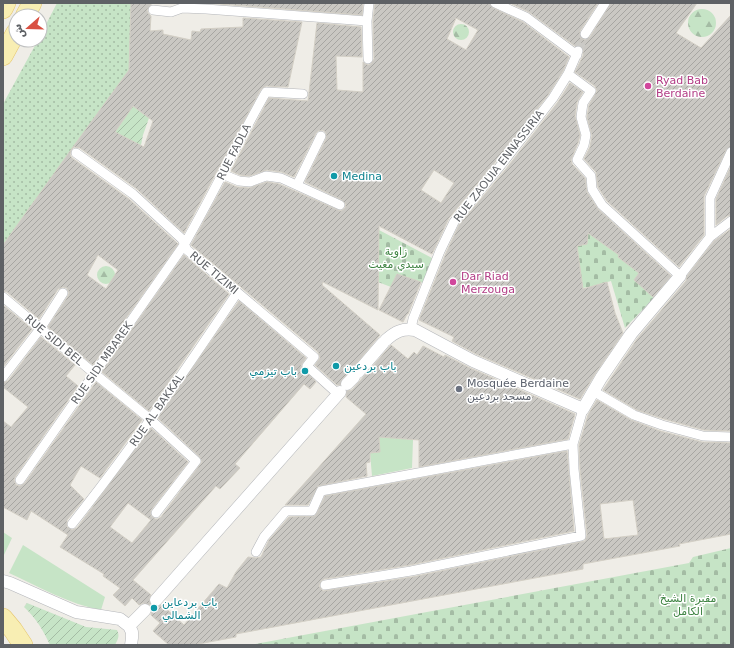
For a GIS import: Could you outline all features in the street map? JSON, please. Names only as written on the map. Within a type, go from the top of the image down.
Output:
[{"type":"main road","points":[[3,9],[6,3]]},
{"type":"main road","points":[[3,56],[8,47]]},
{"type":"main road","points":[[3,618],[23,645]]},
{"type":"street","points":[[368,59],[367,21],[369,3]]},
{"type":"street","name":"RUE ZAOUIA ENNASSIRIA","points":[[411,330],[413,319],[440,252],[454,222],[552,98],[568,74],[577,53],[526,17],[495,3]]},
{"type":"street","points":[[585,34],[605,3]]},
{"type":"street","points":[[153,10],[171,12],[182,8],[206,9],[367,21]]},
{"type":"street","points":[[568,74],[591,91],[583,103],[582,117],[586,135],[584,145],[576,160],[591,176],[592,189],[602,205],[680,276]]},
{"type":"street","name":"RUE FADLA","points":[[184,245],[206,207],[242,135],[266,92],[303,94]]},
{"type":"street","points":[[297,185],[320,136]]},
{"type":"street","points":[[710,237],[710,198],[731,152]]},
{"type":"street","name":"RUE TIZIMI","points":[[76,153],[133,194],[182,239],[187,250],[314,357],[307,366],[347,384]]},
{"type":"street","points":[[222,174],[239,181],[250,182],[266,176],[281,178],[340,205]]},
{"type":"street","points":[[325,585],[404,572],[581,536],[573,444],[583,409],[593,391],[631,334],[680,276],[710,237],[731,221]]},
{"type":"street","name":"RUE SIDI MBAREK","points":[[20,480],[184,245]]},
{"type":"street","points":[[3,377],[40,328],[63,293]]},
{"type":"street","name":"RUE AL BAKKAL","points":[[72,524],[150,419],[237,293]]},
{"type":"street","name":"RUE SIDI BEL","points":[[3,297],[150,419],[196,461],[156,513]]},
{"type":"street","points":[[156,600],[347,384],[396,332],[404,329],[415,330],[473,361],[583,409]]},
{"type":"street","points":[[593,391],[634,415],[662,425],[703,436],[731,437]]},
{"type":"street","points":[[256,552],[264,537],[286,511],[312,511],[321,491],[573,444]]},
{"type":"street","points":[[4,581],[76,612],[120,619],[129,626],[132,638],[130,645]]},
{"type":"street","points":[[129,626],[146,610]]},
{"type":"green space","points":[[57,3],[131,4],[129,70],[3,245],[3,104],[34,48],[48,48],[48,20]]},
{"type":"green space","points":[[702,9],[712,13],[716,23],[712,33],[702,37],[692,33],[688,23],[692,13]]},
{"type":"green space","points":[[458,24],[464,24],[469,29],[467,38],[464,40],[458,40],[453,35],[453,29]]},
{"type":"green space","points":[[133,106],[149,118],[141,145],[136,143],[128,144],[113,134]]},
{"type":"green space","name":"زاوية سيدي مغيث","points":[[379,230],[432,258],[423,283],[397,274],[391,287],[378,282]]},
{"type":"green space","points":[[588,233],[619,255],[618,257],[639,273],[635,280],[654,298],[625,328],[611,281],[582,288],[577,246],[587,244]]},
{"type":"green space","points":[[106,266],[112,269],[115,275],[112,281],[106,284],[100,281],[97,275],[100,269]]},
{"type":"green space","points":[[386,395],[401,402],[395,415],[390,415],[389,437],[413,440],[412,468],[372,476],[370,453],[380,452],[378,425],[357,424],[366,414],[368,416]]},
{"type":"green space","points":[[3,532],[12,538],[3,557]]},
{"type":"green space","points":[[23,545],[105,597],[101,610],[77,604],[9,573]]},
{"type":"green space","name":"مقبرة الشيخ الكامل","points":[[731,548],[731,645],[250,645],[689,563],[693,557]]},
{"type":"green space","points":[[27,603],[86,627],[117,630],[118,639],[115,645],[50,645],[39,624],[24,607]]},
{"type":"building","points":[[131,3],[152,3],[147,10],[151,16],[150,31],[163,30],[163,34],[191,40],[192,31],[200,32],[201,29],[243,27],[243,18],[302,22],[288,87],[266,86],[261,89],[184,233],[137,189],[80,148],[74,147],[71,150],[70,155],[72,158],[129,199],[178,244],[93,365],[48,327],[68,296],[69,293],[67,288],[63,287],[58,289],[39,319],[7,292],[3,291],[3,245],[73,147],[129,70]],"holes":[[[133,106],[153,121],[144,147],[115,132]],[[98,255],[118,270],[106,289],[87,275]]]},
{"type":"building","points":[[206,3],[363,3],[362,15]]},
{"type":"building","name":"Medina","points":[[375,3],[489,3],[493,8],[523,22],[569,57],[563,71],[548,95],[449,218],[432,254],[379,226],[378,310],[323,282],[322,285],[380,335],[342,379],[340,385],[337,385],[315,365],[320,358],[318,352],[191,245],[225,182],[237,187],[249,188],[267,182],[279,184],[338,210],[341,211],[345,208],[346,204],[342,200],[305,182],[326,139],[326,133],[323,130],[316,133],[294,177],[282,172],[267,170],[249,176],[240,175],[231,171],[269,98],[308,101],[317,23],[361,27],[362,57],[336,56],[337,90],[363,92],[363,62],[369,65],[374,59],[373,21]],"holes":[[[456,18],[478,30],[466,50],[447,39]],[[434,170],[454,183],[441,203],[421,190]]]},
{"type":"building","points":[[510,3],[598,3],[580,31],[580,37],[585,40],[590,37],[611,3],[697,3],[676,33],[701,48],[731,15],[731,146],[726,150],[704,196],[704,235],[679,267],[607,201],[598,187],[596,172],[584,159],[590,147],[592,136],[587,117],[589,105],[597,91],[595,86],[575,72],[583,56],[583,48],[580,45],[575,46],[529,12]]},
{"type":"building","points":[[570,83],[583,92],[577,102],[575,116],[580,135],[571,160],[572,164],[585,178],[587,192],[598,209],[671,276],[653,297],[634,280],[639,273],[618,257],[619,255],[588,233],[587,244],[577,246],[583,289],[607,282],[615,313],[623,333],[580,399],[476,354],[452,341],[454,337],[419,320],[459,225],[506,169],[558,102]]},
{"type":"building","points":[[731,166],[731,215],[727,216],[716,225],[716,199]]},
{"type":"building","points":[[731,229],[731,431],[704,430],[664,419],[637,410],[603,390],[637,339],[686,281],[687,276],[714,241]]},
{"type":"building","points":[[184,255],[229,294],[149,411],[102,372]]},
{"type":"building","points":[[397,274],[421,282],[408,314],[403,322],[379,310]]},
{"type":"building","points":[[239,301],[306,358],[301,365],[302,368],[316,382],[310,389],[304,384],[235,464],[240,468],[220,489],[216,486],[133,580],[151,595],[149,599],[151,605],[143,603],[139,605],[132,598],[125,606],[113,595],[120,588],[103,576],[104,574],[60,547],[68,535],[31,511],[27,520],[3,507],[3,421],[11,427],[28,407],[3,387],[3,383],[8,381],[41,337],[75,365],[66,376],[78,386],[15,477],[14,480],[16,485],[20,486],[25,483],[96,382],[142,420],[100,478],[81,466],[70,485],[84,499],[67,520],[67,527],[72,530],[77,528],[151,428],[188,462],[151,510],[151,516],[158,519],[202,462],[200,457],[158,418]],"holes":[[[128,503],[151,520],[132,543],[110,527]]]},
{"type":"building","points":[[3,305],[32,329],[3,367]]},
{"type":"building","points":[[391,345],[408,359],[414,352],[417,355],[423,346],[444,357],[445,355],[470,368],[575,414],[568,439],[419,467],[419,440],[379,437],[380,452],[370,453],[370,462],[366,463],[367,476],[318,486],[308,505],[285,505],[366,414],[346,397],[347,391],[352,390]]},
{"type":"building","points":[[597,400],[631,420],[660,431],[702,442],[731,443],[731,534],[679,544],[680,546],[583,564],[583,569],[236,634],[236,637],[193,645],[169,645],[153,631],[160,623],[151,615],[151,605],[155,607],[162,605],[184,625],[219,584],[227,588],[236,572],[248,557],[261,557],[269,540],[289,517],[315,516],[325,496],[567,451],[574,531],[410,565],[324,579],[321,581],[319,586],[323,591],[412,577],[585,541],[587,535],[579,445],[588,415]],"holes":[[[633,500],[638,535],[604,539],[600,504]]]},
{"type":"tunnel","points":[[578,51],[585,34]]},
{"type":"place","name":"Ryad Bab Berdaine","points":[[648,86]]},
{"type":"place","name":"Medina","points":[[334,176]]},
{"type":"place","name":"Dar Riad Merzouga","points":[[453,282]]},
{"type":"place","name":"باب بردعين","points":[[336,366]]},
{"type":"place","name":"باب تيزمي","points":[[305,371]]},
{"type":"place","name":"Mosquée Berdaine مسجد بردعين","points":[[459,389]]},
{"type":"place","name":"باب بردعاين الشمالي","points":[[154,608]]}]
